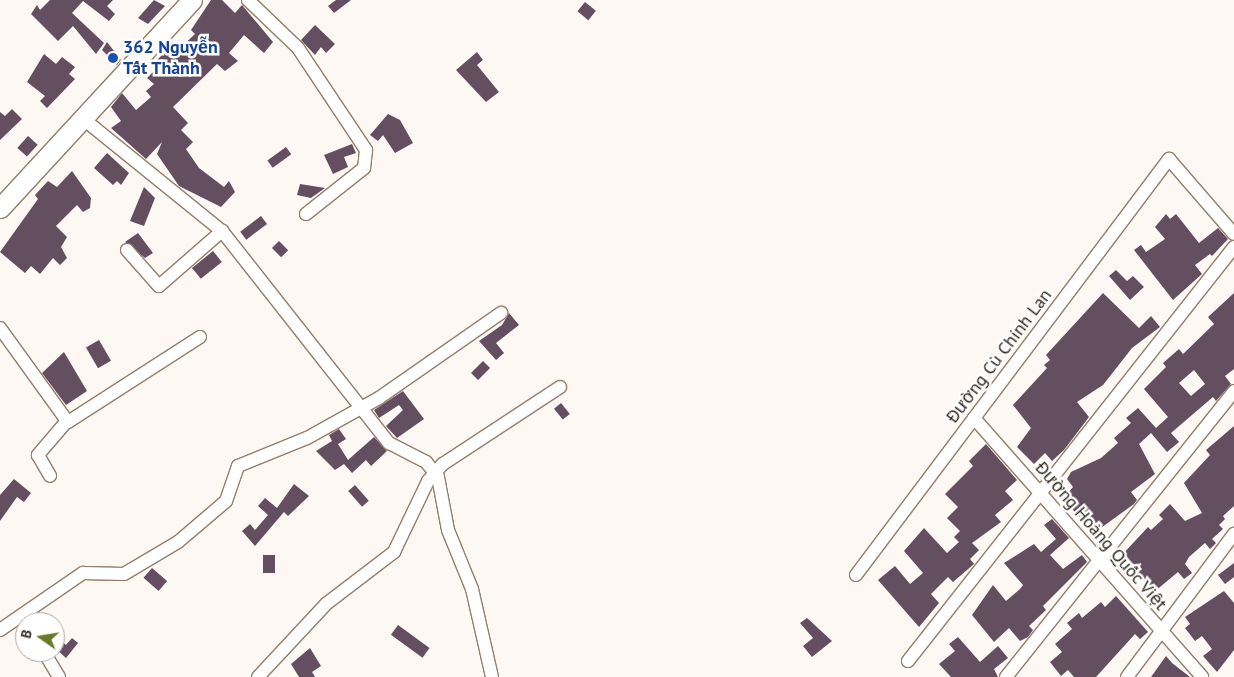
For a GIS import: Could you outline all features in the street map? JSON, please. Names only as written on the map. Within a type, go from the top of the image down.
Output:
[{"type":"main road","points":[[0,208],[81,117],[192,0]]},
{"type":"street","points":[[248,0],[298,48],[366,150],[364,168],[306,214]]},
{"type":"street","points":[[81,117],[222,230],[389,443],[426,462],[434,473],[448,530],[472,590],[492,677]]},
{"type":"street","name":"Đường Cù Chính Lan","points":[[856,574],[1169,159],[1234,234]]},
{"type":"street","points":[[127,250],[159,286],[222,230]]},
{"type":"street","points":[[908,661],[1234,247]]},
{"type":"street","points":[[34,612],[83,573],[124,574],[178,542],[226,501],[238,466],[307,438],[360,408],[430,367],[501,313]]},
{"type":"street","points":[[0,328],[68,422]]},
{"type":"street","points":[[50,476],[38,456],[68,422],[200,337]]},
{"type":"street","points":[[258,677],[326,604],[394,552],[434,473],[560,387]]},
{"type":"street","points":[[1006,677],[1097,558],[1234,391]]},
{"type":"street","name":"Đường Hoàng Quốc Việt","points":[[974,418],[1202,677]]},
{"type":"street","points":[[1127,677],[1234,534]]},
{"type":"street","points":[[0,630],[15,624]]},
{"type":"street","points":[[50,662],[59,677]]},
{"type":"building","points":[[50,0],[113,0],[107,6],[115,14],[109,21],[83,1],[72,13],[104,43],[96,54],[73,26],[58,41],[31,14],[37,5],[40,10]]},
{"type":"building","points":[[154,0],[165,6],[148,24],[138,18]]},
{"type":"building","points":[[211,0],[222,0],[235,13],[242,5],[273,42],[264,53],[244,35],[229,53],[238,61],[225,71],[217,64],[173,107],[188,123],[181,130],[193,142],[186,149],[199,168],[224,187],[229,181],[235,192],[221,207],[179,186],[157,154],[162,142],[146,159],[111,128],[121,121],[111,107],[122,93],[136,110],[151,97],[146,91],[154,84],[147,78],[159,66],[155,62],[168,49],[173,55],[195,34],[191,30]]},
{"type":"building","points":[[336,0],[351,0],[334,13],[328,6]]},
{"type":"building","points":[[585,2],[596,11],[588,20],[577,11]]},
{"type":"building","points":[[315,25],[335,44],[326,53],[321,47],[315,55],[301,40]]},
{"type":"building","points":[[107,42],[121,60],[117,65],[102,50]]},
{"type":"building","points":[[477,52],[483,60],[477,65],[499,92],[486,102],[456,70]]},
{"type":"building","points":[[44,54],[56,64],[62,57],[75,67],[69,74],[75,79],[47,108],[40,101],[45,96],[27,82]]},
{"type":"building","points":[[12,109],[22,119],[0,140],[0,112],[5,116]]},
{"type":"building","points":[[388,114],[400,120],[413,143],[395,153],[383,135],[378,141],[370,135]]},
{"type":"building","points":[[28,136],[38,145],[27,157],[17,148]]},
{"type":"building","points":[[352,144],[356,153],[344,157],[348,167],[333,174],[324,155]]},
{"type":"building","points":[[286,147],[291,154],[273,168],[267,161]]},
{"type":"building","points":[[107,153],[129,173],[121,185],[117,181],[113,185],[94,168]]},
{"type":"building","points":[[72,171],[91,198],[90,208],[83,212],[77,205],[56,226],[67,237],[61,247],[67,258],[60,265],[53,258],[40,274],[31,266],[25,273],[0,252],[38,199],[35,195],[48,181],[57,187]]},
{"type":"building","points":[[300,184],[325,188],[311,198],[297,195]]},
{"type":"building","points":[[144,187],[155,198],[144,226],[130,221]]},
{"type":"building","points":[[1166,214],[1170,219],[1176,214],[1199,243],[1218,228],[1228,239],[1212,256],[1210,254],[1195,265],[1202,274],[1173,300],[1134,250],[1141,245],[1146,252],[1165,239],[1155,227]]},
{"type":"building","points":[[261,216],[267,224],[246,240],[240,232]]},
{"type":"building","points":[[138,233],[153,253],[145,258],[125,242]]},
{"type":"building","points":[[279,241],[288,250],[281,257],[272,248]]},
{"type":"building","points":[[213,251],[222,262],[201,279],[192,268]]},
{"type":"building","points":[[1116,270],[1127,281],[1133,276],[1144,287],[1130,300],[1109,276]]},
{"type":"building","points":[[1103,293],[1139,328],[1151,316],[1160,327],[1132,348],[1103,385],[1077,402],[1089,417],[1064,450],[1052,461],[1045,453],[1034,464],[1017,447],[1031,428],[1013,405],[1047,368],[1044,365],[1050,360],[1046,355]]},
{"type":"building","points":[[1234,293],[1234,369],[1225,376],[1231,384],[1216,401],[1213,397],[1171,433],[1179,442],[1167,452],[1151,433],[1139,444],[1155,474],[1131,492],[1137,500],[1134,504],[1094,533],[1063,499],[1073,487],[1067,479],[1071,472],[1101,458],[1118,443],[1114,438],[1131,423],[1126,418],[1138,408],[1156,428],[1168,417],[1144,389],[1166,367],[1163,363],[1179,349],[1183,354],[1214,324],[1208,317]],"holes":[[[1194,370],[1205,384],[1191,396],[1179,383]]]},
{"type":"building","points":[[509,313],[519,325],[496,343],[504,353],[496,360],[479,341],[502,325]]},
{"type":"building","points":[[99,340],[111,361],[98,368],[86,348]]},
{"type":"building","points":[[64,352],[87,391],[66,405],[42,373]]},
{"type":"building","points":[[483,361],[490,368],[478,380],[471,373]]},
{"type":"building","points":[[403,391],[424,419],[397,438],[386,426],[403,410],[399,405],[379,418],[374,410]]},
{"type":"building","points":[[561,403],[570,414],[563,420],[554,409]]},
{"type":"building","points":[[1234,426],[1234,506],[1223,516],[1225,519],[1219,525],[1223,529],[1212,539],[1216,543],[1210,549],[1205,543],[1189,557],[1185,564],[1192,573],[1184,579],[1178,572],[1154,592],[1121,556],[1148,527],[1151,530],[1163,519],[1159,515],[1170,504],[1185,521],[1202,513],[1184,483],[1210,455],[1206,450]]},
{"type":"building","points":[[339,429],[346,439],[338,444],[348,460],[374,437],[387,451],[371,466],[366,460],[352,473],[344,464],[335,470],[316,451],[332,441],[329,435]]},
{"type":"building","points":[[986,444],[1017,480],[1005,491],[1013,500],[995,515],[1001,522],[972,543],[979,550],[970,559],[974,564],[953,582],[948,577],[931,594],[939,603],[919,627],[878,580],[895,566],[910,584],[923,573],[904,551],[924,528],[947,553],[959,542],[954,537],[960,531],[947,518],[958,507],[945,494],[973,466],[969,461]]},
{"type":"building","points":[[14,479],[31,493],[24,502],[17,497],[0,521],[0,495]]},
{"type":"building","points":[[294,484],[309,496],[288,516],[284,512],[255,546],[242,531],[250,524],[255,530],[268,515],[258,506],[265,498],[277,508]]},
{"type":"building","points":[[355,485],[369,501],[362,507],[348,491]]},
{"type":"building","points":[[1052,519],[1069,538],[1050,555],[1063,569],[1082,555],[1087,562],[1043,606],[1046,610],[1029,626],[1033,630],[1028,637],[1020,641],[1009,628],[994,642],[972,615],[993,585],[1006,601],[1020,589],[1023,585],[1004,563],[1034,544],[1041,552],[1056,539],[1044,525]]},
{"type":"building","points":[[263,555],[275,555],[275,573],[263,573]]},
{"type":"building","points":[[1234,563],[1234,577],[1225,584],[1218,575]]},
{"type":"building","points":[[152,568],[167,581],[159,591],[143,578]]},
{"type":"building","points":[[1224,591],[1234,603],[1234,650],[1217,672],[1203,656],[1212,649],[1202,636],[1195,641],[1185,628],[1190,624],[1185,617]]},
{"type":"building","points":[[1116,596],[1148,632],[1140,639],[1135,634],[1096,677],[1074,677],[1068,670],[1061,676],[1050,662],[1062,652],[1055,644],[1072,629],[1067,623],[1079,613],[1082,618],[1101,602],[1105,607]]},
{"type":"building","points":[[807,618],[832,641],[812,657],[803,646],[813,638],[800,623]]},
{"type":"building","points":[[398,625],[430,648],[422,658],[391,635]]},
{"type":"building","points":[[958,637],[980,662],[998,646],[1008,658],[994,669],[998,677],[951,677],[939,664],[955,651],[949,644]]},
{"type":"building","points":[[72,638],[78,643],[66,658],[65,644]]},
{"type":"building","points":[[310,648],[321,666],[312,672],[315,677],[299,677],[291,664]]},
{"type":"building","points":[[1166,656],[1172,663],[1190,677],[1151,677]]},
{"type":"place","name":"362 Nguyễn Tất Thành","points":[[113,58]]}]
